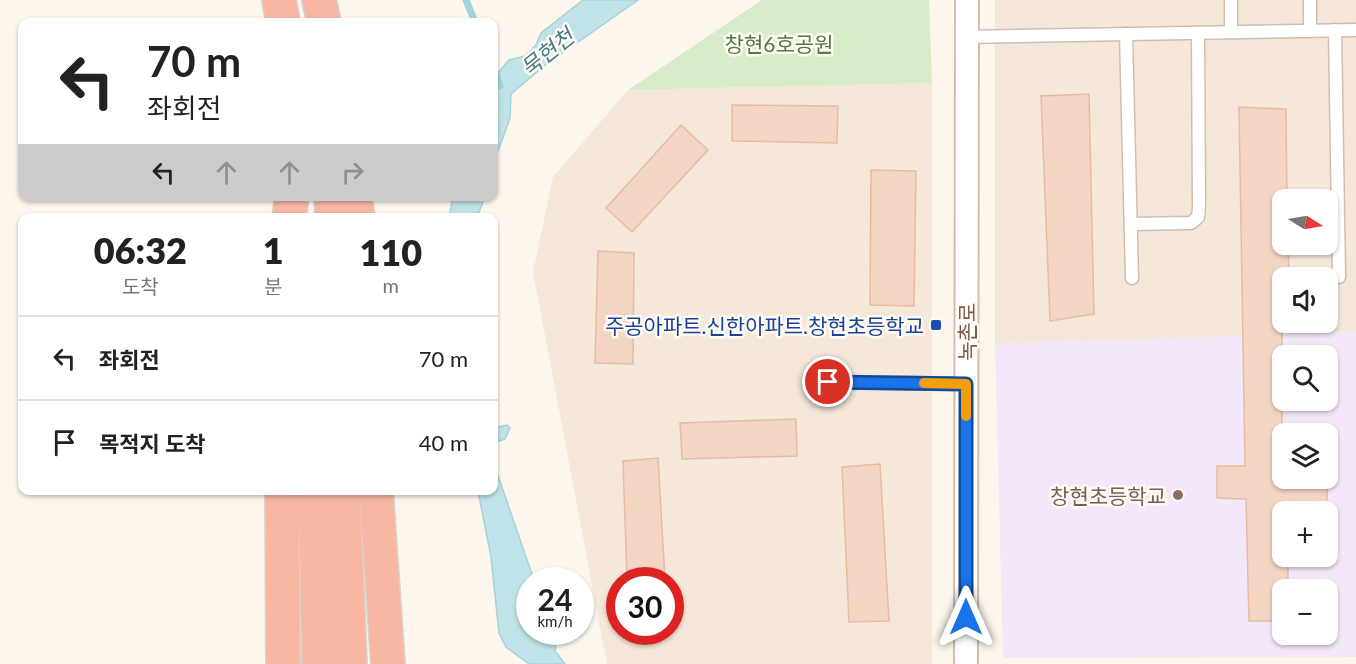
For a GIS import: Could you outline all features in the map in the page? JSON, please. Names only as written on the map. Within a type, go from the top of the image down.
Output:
[{"type":"highway","points":[[279,0],[282,18]]},
{"type":"highway","points":[[310,0],[312,18]]},
{"type":"highway","points":[[319,0],[323,18]]},
{"type":"highway","points":[[279,658],[282,495]]},
{"type":"highway","points":[[315,495],[319,664]]},
{"type":"highway","points":[[343,495],[350,664]]},
{"type":"highway","points":[[376,495],[390,661]]},
{"type":"street","name":"녹촌로","points":[[966,664],[967,0]]},
{"type":"lane","points":[[1231,0],[1231,32]]},
{"type":"lane","points":[[1310,0],[1310,31]]},
{"type":"lane","points":[[1335,30],[1339,277]]},
{"type":"lane","points":[[966,37],[1356,30]]},
{"type":"lane","points":[[1131,224],[1191,224],[1198,218],[1198,33]]},
{"type":"lane","points":[[1126,34],[1132,278]]},
{"type":"lane","points":[[828,382],[966,384]]},
{"type":"shaded area","points":[[995,0],[1356,0],[1356,332],[1338,333],[1338,267],[1272,267],[1272,333],[1326,333],[995,344]]},
{"type":"shaded area","points":[[932,83],[932,664],[607,664],[594,595],[594,567],[589,567],[533,272],[553,177],[628,90]]},
{"type":"shaded area","name":"창현초등학교","points":[[1356,332],[1356,657],[1003,658],[995,344]]},
{"type":"green space","name":"창현6호공원","points":[[762,0],[929,0],[932,83],[628,90]]},
{"type":"water","name":"묵현천","points":[[583,0],[638,0],[544,66],[511,94],[510,118],[498,151],[498,73],[509,60],[525,56],[536,45],[541,33]]},
{"type":"water","points":[[452,201],[483,201],[479,213],[450,213]]},
{"type":"water","points":[[507,425],[510,428],[505,439],[498,442],[498,427]]},
{"type":"water","points":[[498,476],[530,567],[516,567],[516,645],[556,645],[555,651],[565,664],[529,664],[506,647],[499,633],[491,557],[479,495],[498,495]]},
{"type":"building","points":[[1089,94],[1094,314],[1050,321],[1041,96]]},
{"type":"building","points":[[732,105],[838,106],[837,143],[732,141]]},
{"type":"building","points":[[1239,107],[1286,109],[1287,189],[1272,189],[1272,255],[1288,255],[1289,267],[1272,267],[1272,333],[1282,333],[1282,345],[1272,345],[1272,411],[1282,411],[1282,423],[1272,423],[1272,489],[1327,489],[1327,501],[1272,501],[1272,567],[1288,567],[1288,579],[1272,579],[1272,621],[1249,621],[1246,499],[1217,498],[1217,466],[1245,466]]},
{"type":"building","points":[[681,125],[708,150],[632,232],[606,208]]},
{"type":"building","points":[[871,170],[916,171],[914,306],[870,305]]},
{"type":"building","points":[[598,251],[634,253],[633,364],[595,363]]},
{"type":"building","points":[[796,419],[797,456],[682,459],[680,423]]},
{"type":"building","points":[[658,458],[664,567],[627,567],[623,461]]},
{"type":"building","points":[[880,464],[889,621],[849,622],[842,467]]},
{"type":"waterway","points":[[466,0],[473,18]]},
{"type":"waterway","points":[[498,80],[500,86]]},
{"type":"slow traffic","points":[[924,383],[966,384],[966,416]]},
{"type":"place","name":"주공아파트.신한아파트.창현초등학교","points":[[936,325]]},
{"type":"place","name":"창현초등학교","points":[[1178,495]]},
{"type":"route","points":[[828,382],[966,384],[966,617]]}]
